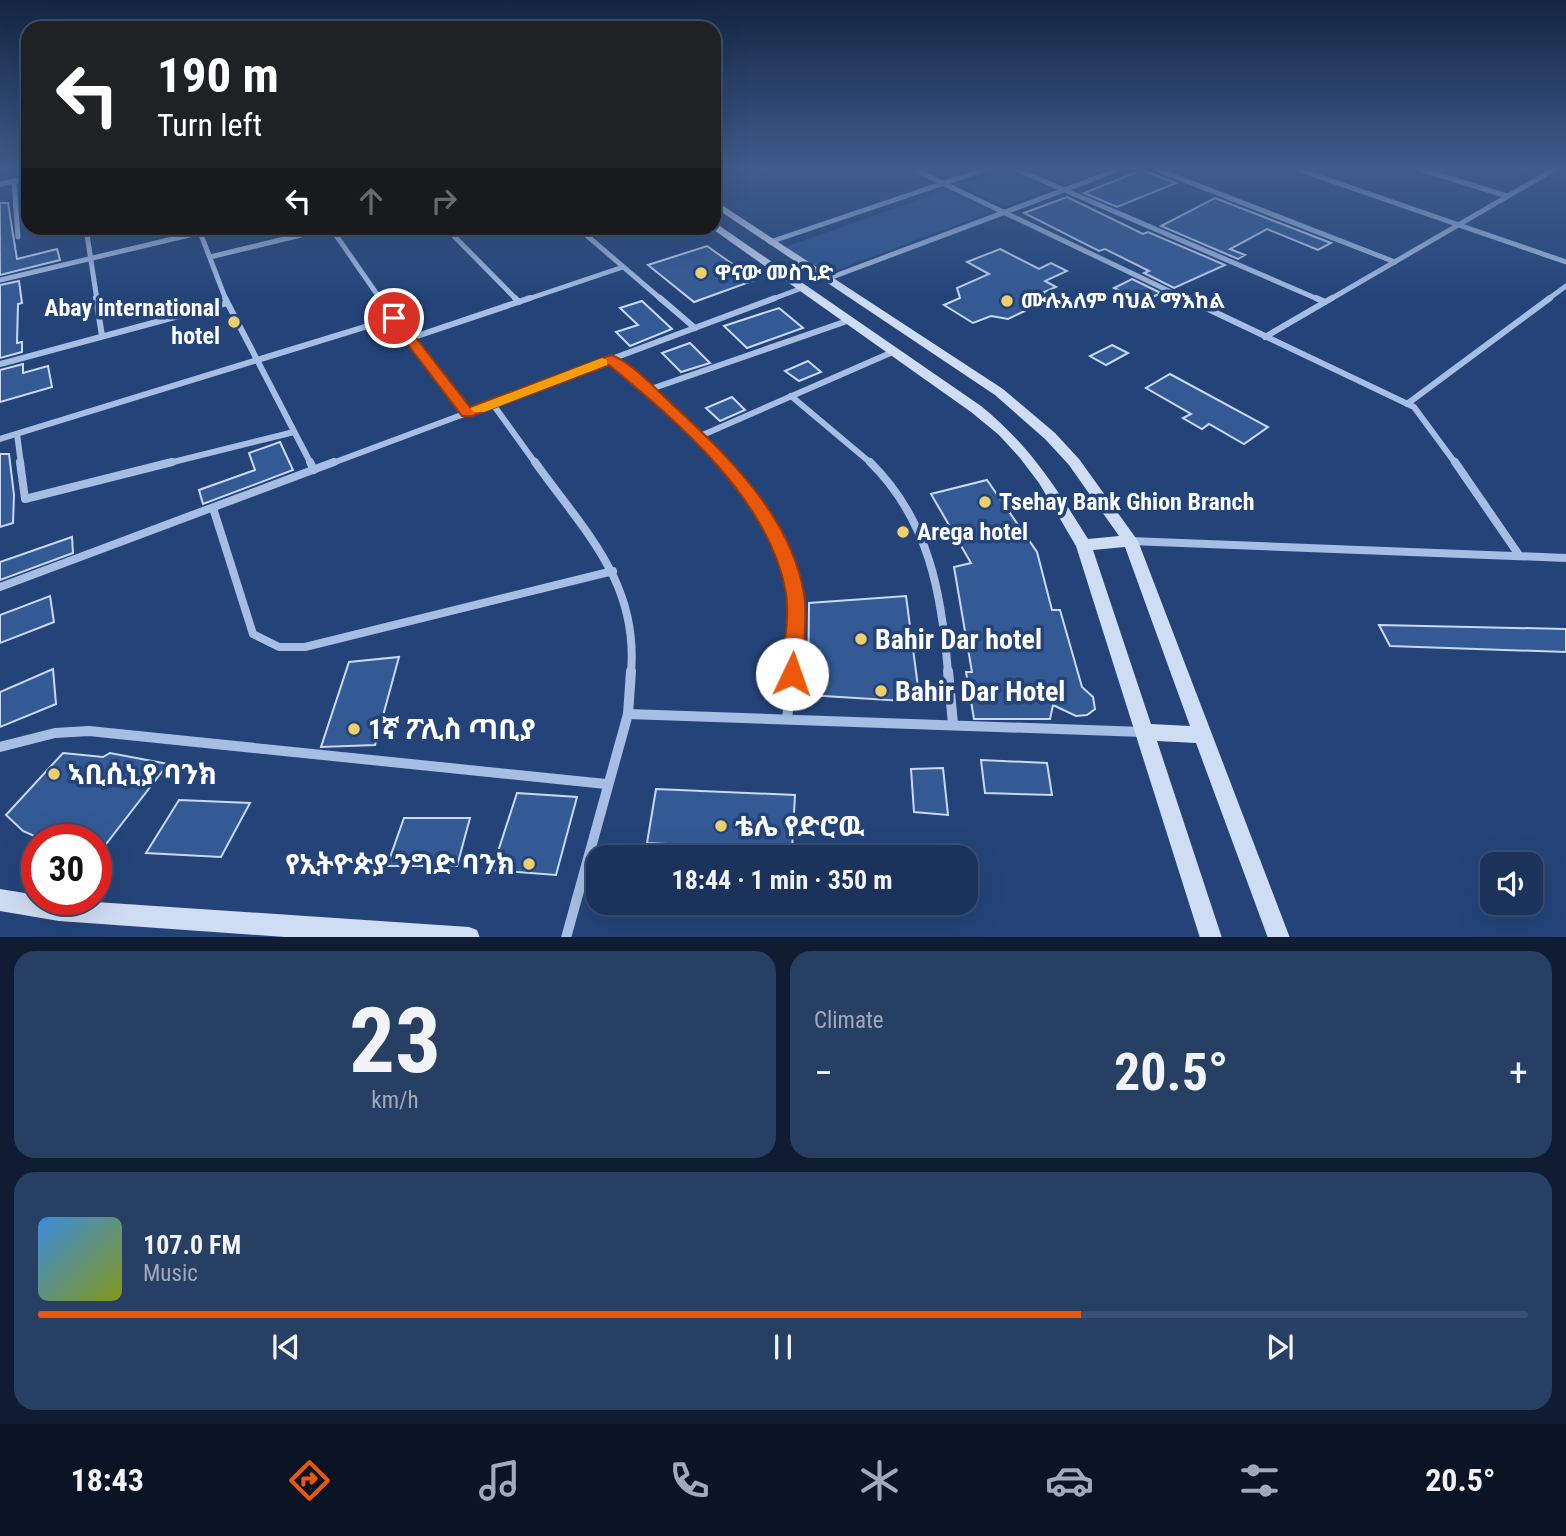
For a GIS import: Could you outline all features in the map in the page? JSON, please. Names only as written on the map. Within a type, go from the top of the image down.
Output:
[{"type":"street","points":[[16,214],[18,237]]},
{"type":"street","points":[[726,214],[922,339],[999,392],[1051,436],[1104,500],[1130,541],[1279,937]]},
{"type":"street","points":[[748,249],[853,214]]},
{"type":"street","points":[[0,587],[1001,214]]},
{"type":"street","points":[[1005,214],[1421,412],[1519,555]]},
{"type":"street","points":[[1119,214],[1325,302]]},
{"type":"street","points":[[1271,214],[1395,262]]},
{"type":"street","points":[[1426,214],[1566,262]]},
{"type":"street","points":[[1265,337],[1477,214]]},
{"type":"street","points":[[721,230],[896,351],[1004,432],[1044,480],[1084,545],[1211,937]]},
{"type":"street","points":[[87,235],[102,336]]},
{"type":"street","points":[[0,280],[188,235]]},
{"type":"street","points":[[201,235],[227,303],[314,470]]},
{"type":"street","points":[[210,257],[302,235]]},
{"type":"street","points":[[336,235],[394,318],[467,413]]},
{"type":"street","points":[[453,235],[519,302]]},
{"type":"street","points":[[586,235],[695,328]]},
{"type":"street","points":[[411,338],[624,267]]},
{"type":"street","points":[[1407,404],[1566,286]]},
{"type":"street","points":[[0,364],[227,303]]},
{"type":"street","points":[[0,439],[394,318]]},
{"type":"street","points":[[648,390],[850,320]]},
{"type":"street","points":[[698,436],[922,339]]},
{"type":"street","points":[[611,359],[698,436],[759,506],[782,549],[795,595],[787,718]]},
{"type":"street","points":[[791,396],[870,465],[903,501],[922,535],[937,580],[953,724]]},
{"type":"street","points":[[492,404],[613,571],[629,612],[633,652],[628,714],[606,784],[566,937]]},
{"type":"street","points":[[17,434],[25,499],[294,432]]},
{"type":"street","points":[[213,508],[253,634],[279,647],[305,647],[613,571]]},
{"type":"street","points":[[1084,545],[1130,541],[1566,558]]},
{"type":"street","points":[[628,714],[953,724],[1202,736]]},
{"type":"street","points":[[0,747],[55,733],[89,731],[606,784]]},
{"type":"street","points":[[0,900],[59,910],[469,937]]},
{"type":"shaded area","points":[[880,214],[986,214],[824,275],[782,248]]},
{"type":"building","points":[[0,214],[10,214],[17,259],[57,249],[60,260],[0,275]]},
{"type":"building","points":[[1025,214],[1101,214],[1143,234],[1148,232],[1225,265],[1174,288],[1144,273],[1149,271],[1105,249],[1099,251]]},
{"type":"building","points":[[1185,214],[1256,214],[1331,243],[1318,250],[1267,229],[1230,249],[1245,255],[1238,259],[1161,226]]},
{"type":"building","name":"ዋናው መስጊድ","points":[[707,246],[755,280],[694,302],[648,265]]},
{"type":"building","points":[[1000,249],[1039,269],[1051,263],[1067,271],[1045,281],[1056,287],[1044,292],[1046,301],[1008,319],[991,316],[973,323],[944,305],[960,298],[957,288],[989,274],[967,262]]},
{"type":"building","points":[[1132,279],[1161,293],[1143,302],[1114,288]]},
{"type":"building","points":[[19,281],[22,303],[18,304],[17,343],[22,342],[22,352],[0,358],[0,285]]},
{"type":"building","points":[[642,301],[672,329],[630,346],[616,332],[638,325],[620,308]]},
{"type":"building","points":[[779,308],[803,328],[747,348],[724,326]]},
{"type":"building","points":[[690,343],[710,363],[681,372],[662,353]]},
{"type":"building","points":[[1112,345],[1128,353],[1106,365],[1090,356]]},
{"type":"building","points":[[808,361],[821,372],[799,381],[785,371]]},
{"type":"building","points":[[23,364],[23,373],[48,366],[52,387],[0,402],[0,370]]},
{"type":"building","points":[[1170,374],[1268,427],[1244,444],[1209,424],[1202,429],[1183,418],[1191,414],[1146,388]]},
{"type":"building","points":[[732,397],[745,410],[720,421],[706,408]]},
{"type":"building","points":[[280,442],[293,470],[203,504],[199,490],[255,470],[249,453]]},
{"type":"building","points":[[0,454],[9,454],[14,495],[13,523],[0,527]]},
{"type":"building","points":[[987,480],[1037,552],[1052,610],[1060,610],[1082,687],[1093,697],[1095,709],[1087,715],[1076,716],[1053,705],[1050,719],[974,719],[966,672],[972,672],[954,567],[971,563],[931,494]]},
{"type":"building","points":[[72,537],[73,553],[0,580],[0,562]]},
{"type":"building","points":[[50,596],[54,622],[0,643],[0,615]]},
{"type":"building","points":[[906,596],[920,702],[808,695],[809,603]]},
{"type":"building","points":[[1379,625],[1566,629],[1566,652],[1390,646]]},
{"type":"building","points":[[399,657],[375,745],[321,747],[349,662]]},
{"type":"building","points":[[53,669],[56,704],[0,727],[0,692]]},
{"type":"building","points":[[63,753],[103,757],[110,753],[168,764],[112,836],[112,824],[21,824],[21,829],[6,815]]},
{"type":"building","points":[[981,760],[1047,763],[1052,795],[985,793]]},
{"type":"building","points":[[943,768],[948,815],[914,812],[911,769]]},
{"type":"building","points":[[656,789],[795,795],[792,845],[647,843]]},
{"type":"building","points":[[517,793],[577,797],[556,875],[492,870]]},
{"type":"building","points":[[179,800],[250,803],[221,857],[146,853]]},
{"type":"building","points":[[404,818],[470,818],[457,866],[387,866]]},
{"type":"slow traffic","points":[[479,408],[602,362]]},
{"type":"place","name":"ዋናው መስጊድ","points":[[701,273]]},
{"type":"place","name":"ሙሉአለም ባህል ማእከል","points":[[1007,301]]},
{"type":"place","name":"Abay international hotel","points":[[234,322]]},
{"type":"place","name":"Tsehay Bank Ghion Branch","points":[[985,502]]},
{"type":"place","name":"Arega hotel","points":[[903,532]]},
{"type":"place","name":"Bahir Dar hotel","points":[[861,639]]},
{"type":"place","name":"Bahir Dar Hotel","points":[[881,691]]},
{"type":"place","name":"1ኛ ፖሊስ ጣቢያ","points":[[354,729]]},
{"type":"place","name":"ኣቢሲኒያ ባንክ","points":[[54,774]]},
{"type":"place","name":"ቴሌ የድሮዉ","points":[[721,826]]},
{"type":"place","name":"የኢትዮጵያ ንግድ ባንክ","points":[[529,864]]},
{"type":"route","points":[[394,318],[467,413],[611,359],[648,390],[698,436],[759,506],[782,549],[795,595],[792,674]]}]
